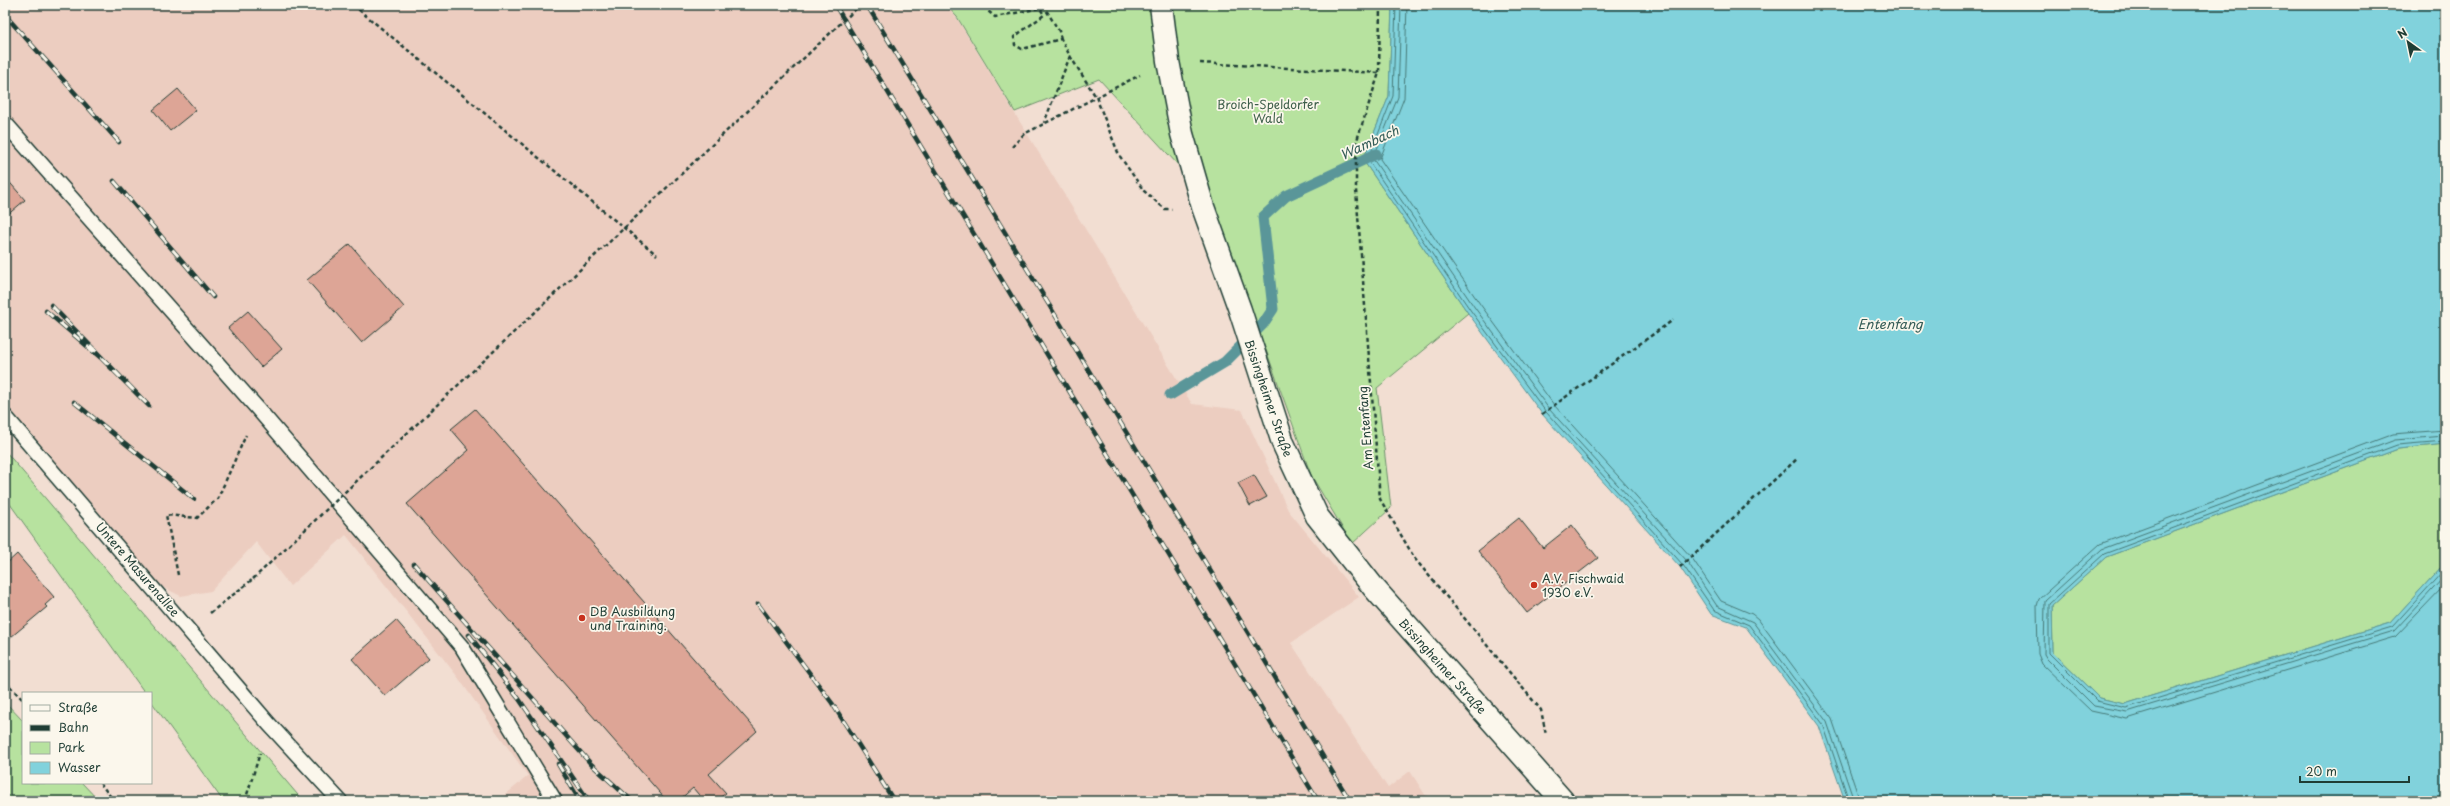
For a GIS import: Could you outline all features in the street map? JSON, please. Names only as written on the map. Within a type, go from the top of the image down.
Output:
[{"type":"street","name":"Bissingheimer Straße","points":[[1161,5],[1168,61],[1182,134],[1203,207],[1240,310],[1283,443],[1317,516],[1374,588],[1563,801]]},
{"type":"lane","points":[[5,123],[258,409],[462,647],[555,801]]},
{"type":"lane","name":"Untere Masurenallee","points":[[5,416],[269,724],[340,801]]},
{"type":"path","points":[[353,5],[657,255]]},
{"type":"path","points":[[189,629],[253,579],[860,5]]},
{"type":"path","points":[[990,5],[988,10],[994,17],[1040,8],[1044,15],[1014,37],[1015,45],[1022,49],[1061,39]]},
{"type":"path","points":[[1043,5],[1060,31],[1061,39],[1070,56],[1096,97],[1119,155],[1144,191],[1165,209],[1203,207]]},
{"type":"path","name":"Am Entenfang","points":[[1380,5],[1379,73],[1356,143],[1356,190],[1380,499],[1415,559],[1541,710],[1548,742]]},
{"type":"path","points":[[1044,124],[1070,56]]},
{"type":"path","points":[[1012,147],[1024,134],[1168,61],[1379,73]]},
{"type":"path","points":[[1542,414],[1673,320]]},
{"type":"path","points":[[179,581],[166,514],[197,518],[218,498],[258,409]]},
{"type":"path","points":[[1680,567],[1798,458]]},
{"type":"path","points":[[5,682],[22,699]]},
{"type":"path","points":[[245,801],[269,724]]},
{"type":"path","points":[[101,784],[114,801]]},
{"type":"shaded area","points":[[5,5],[945,5],[956,17],[1192,404],[1242,410],[1288,510],[1359,597],[1291,643],[1388,788],[1410,771],[1429,801],[498,801],[528,776],[457,676],[346,535],[290,586],[256,542],[211,591],[181,596],[158,585],[5,403]]},
{"type":"green space","name":"Broich-Speldorfer Wald","points":[[946,5],[1392,5],[1389,96],[1363,160],[1468,313],[1377,388],[1391,508],[1352,544],[1311,475],[1266,350],[1179,166],[1099,79],[1015,112],[957,17]]},
{"type":"green space","points":[[2445,444],[2445,563],[2390,623],[2125,704],[2099,698],[2053,653],[2052,606],[2106,557],[2398,449]]},
{"type":"green space","points":[[5,451],[303,801],[223,801],[152,702],[152,692],[144,692],[5,497]]},
{"type":"green space","points":[[5,702],[22,720],[22,784],[83,784],[99,801],[5,801]]},
{"type":"water","name":"Entenfang","points":[[1392,5],[2445,5],[2445,444],[2398,449],[2106,557],[2052,606],[2053,653],[2099,698],[2125,704],[2390,623],[2445,563],[2445,801],[1845,801],[1819,726],[1746,627],[1711,614],[1680,567],[1542,414],[1468,313],[1363,160],[1389,96]]},
{"type":"building","points":[[178,89],[196,110],[170,131],[153,110]]},
{"type":"building","points":[[5,177],[25,200],[5,217]]},
{"type":"building","points":[[350,244],[404,307],[362,343],[307,280]]},
{"type":"building","points":[[248,311],[282,349],[261,367],[228,328]]},
{"type":"building","name":"DB Ausbildung und Training.","points":[[475,409],[757,731],[709,774],[726,793],[716,801],[704,801],[693,788],[678,801],[667,801],[407,504],[469,450],[451,429]]},
{"type":"building","points":[[1254,475],[1267,497],[1250,506],[1238,483]]},
{"type":"building","name":"A.V. Fischwaid 1930 e.V.","points":[[1519,518],[1543,548],[1572,525],[1598,558],[1527,613],[1478,551]]},
{"type":"building","points":[[17,554],[54,597],[45,605],[47,607],[5,642],[5,565]]},
{"type":"building","points":[[396,620],[429,658],[385,696],[352,659]]},
{"type":"waterway","name":"Wambach","points":[[1170,395],[1225,362],[1263,324],[1273,309],[1263,217],[1286,196],[1376,154]]},
{"type":"railway","points":[[835,5],[1318,801]]},
{"type":"railway","points":[[867,5],[1350,801]]},
{"type":"railway","points":[[5,15],[119,142]]},
{"type":"railway","points":[[114,181],[213,297]]},
{"type":"railway","points":[[46,311],[101,358],[149,406],[51,305]]},
{"type":"railway","points":[[74,402],[194,499]]},
{"type":"railway","points":[[414,564],[591,764],[632,801]]},
{"type":"railway","points":[[758,604],[832,703],[894,801]]},
{"type":"railway","points":[[469,635],[519,699],[589,801]]},
{"type":"railway","points":[[558,764],[580,801]]},
{"type":"place","name":"A.V. Fischwaid 1930 e.V.","points":[[1534,585]]},
{"type":"place","name":"DB Ausbildung und Training.","points":[[582,618]]}]
